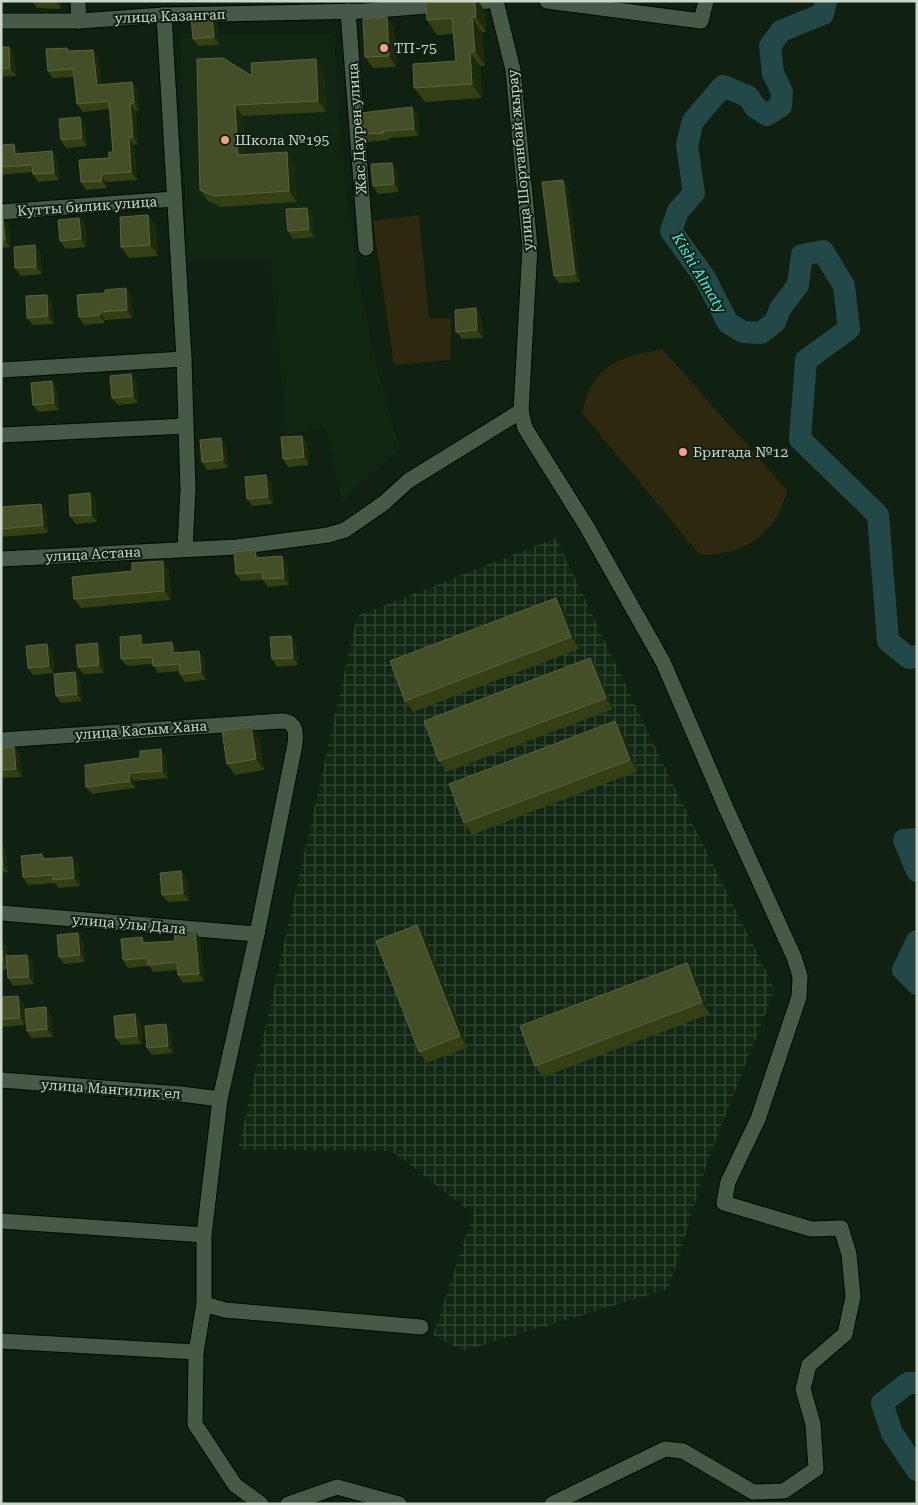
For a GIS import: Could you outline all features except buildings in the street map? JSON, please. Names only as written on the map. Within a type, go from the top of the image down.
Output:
[{"type":"street","points":[[78,1],[78,21]]},
{"type":"street","name":"улица Казангап","points":[[1,21],[78,21],[164,15],[348,11],[365,6],[489,1]]},
{"type":"street","name":"улица Шортанбай жырау","points":[[496,1],[513,70],[530,247],[521,411]]},
{"type":"street","points":[[547,1],[701,21],[706,1]]},
{"type":"street","name":"Жас Даурен улица","points":[[348,11],[366,248]]},
{"type":"street","points":[[164,15],[184,359],[188,490],[185,548]]},
{"type":"street","name":"Кутты билик улица","points":[[1,212],[174,199]]},
{"type":"street","points":[[1,370],[184,359]]},
{"type":"street","points":[[521,411],[525,428],[586,527],[662,662],[726,808],[787,940],[798,970],[799,997],[758,1119],[728,1182],[724,1203],[811,1229],[841,1228],[849,1254],[853,1298],[845,1334],[809,1365],[804,1389],[813,1424],[816,1469],[784,1490],[753,1492],[683,1451],[665,1449],[552,1504]]},
{"type":"street","name":"улица Астана","points":[[1,560],[237,546],[310,539],[345,530],[384,503],[408,481],[521,411]]},
{"type":"street","points":[[1,435],[186,426]]},
{"type":"street","name":"улица Касым Хана","points":[[1,740],[288,720],[294,725],[296,737],[257,934]]},
{"type":"street","name":"улица Улы Дала","points":[[1,913],[257,934]]},
{"type":"street","points":[[257,934],[220,1099],[204,1235],[204,1304],[196,1352],[195,1424],[235,1485],[261,1504]]},
{"type":"street","name":"улица Мангилик ел","points":[[1,1080],[181,1094],[220,1099]]},
{"type":"street","points":[[1,1220],[204,1235]]},
{"type":"street","points":[[204,1304],[225,1310],[421,1327]]},
{"type":"street","points":[[1,1341],[196,1352]]},
{"type":"street","points":[[288,1504],[338,1487],[399,1504]]},
{"type":"shaded area","points":[[180,34],[334,34],[342,152],[358,278],[379,375],[400,448],[342,503],[326,428],[287,435],[270,260],[187,261]]},
{"type":"shaded area","points":[[419,215],[429,318],[451,318],[451,360],[394,365],[373,221]]},
{"type":"shaded area","name":"Бригада №12","points":[[662,349],[788,491],[779,513],[765,532],[749,544],[730,552],[699,554],[582,413],[591,386],[607,368],[624,359]]},
{"type":"shaded area","points":[[556,538],[668,774],[775,989],[707,1163],[669,1289],[463,1351],[433,1335],[473,1214],[392,1151],[238,1150],[357,616]]},
{"type":"waterway","name":"Kіshі Almaty","points":[[826,1],[823,14],[781,31],[770,46],[773,73],[782,92],[781,106],[767,115],[755,107],[749,97],[723,86],[693,121],[687,145],[694,193],[678,211],[671,231],[705,278],[728,323],[743,332],[761,333],[775,322],[780,309],[798,285],[802,255],[823,251],[844,286],[849,329],[806,360],[800,439],[878,515],[888,641],[909,658],[917,656]]},
{"type":"waterway","name":"Kіshі Almaty","points":[[917,839],[904,840],[917,871]]},
{"type":"waterway","name":"Kіshі Almaty","points":[[917,941],[903,970],[917,984]]},
{"type":"waterway","name":"Kіshі Almaty","points":[[917,1383],[908,1383],[882,1403],[892,1433],[917,1470]]},
{"type":"place","name":"ТП-75","points":[[384,48]]},
{"type":"place","name":"Школа №195","points":[[225,140]]},
{"type":"place","name":"Бригада №12","points":[[683,452]]}]
